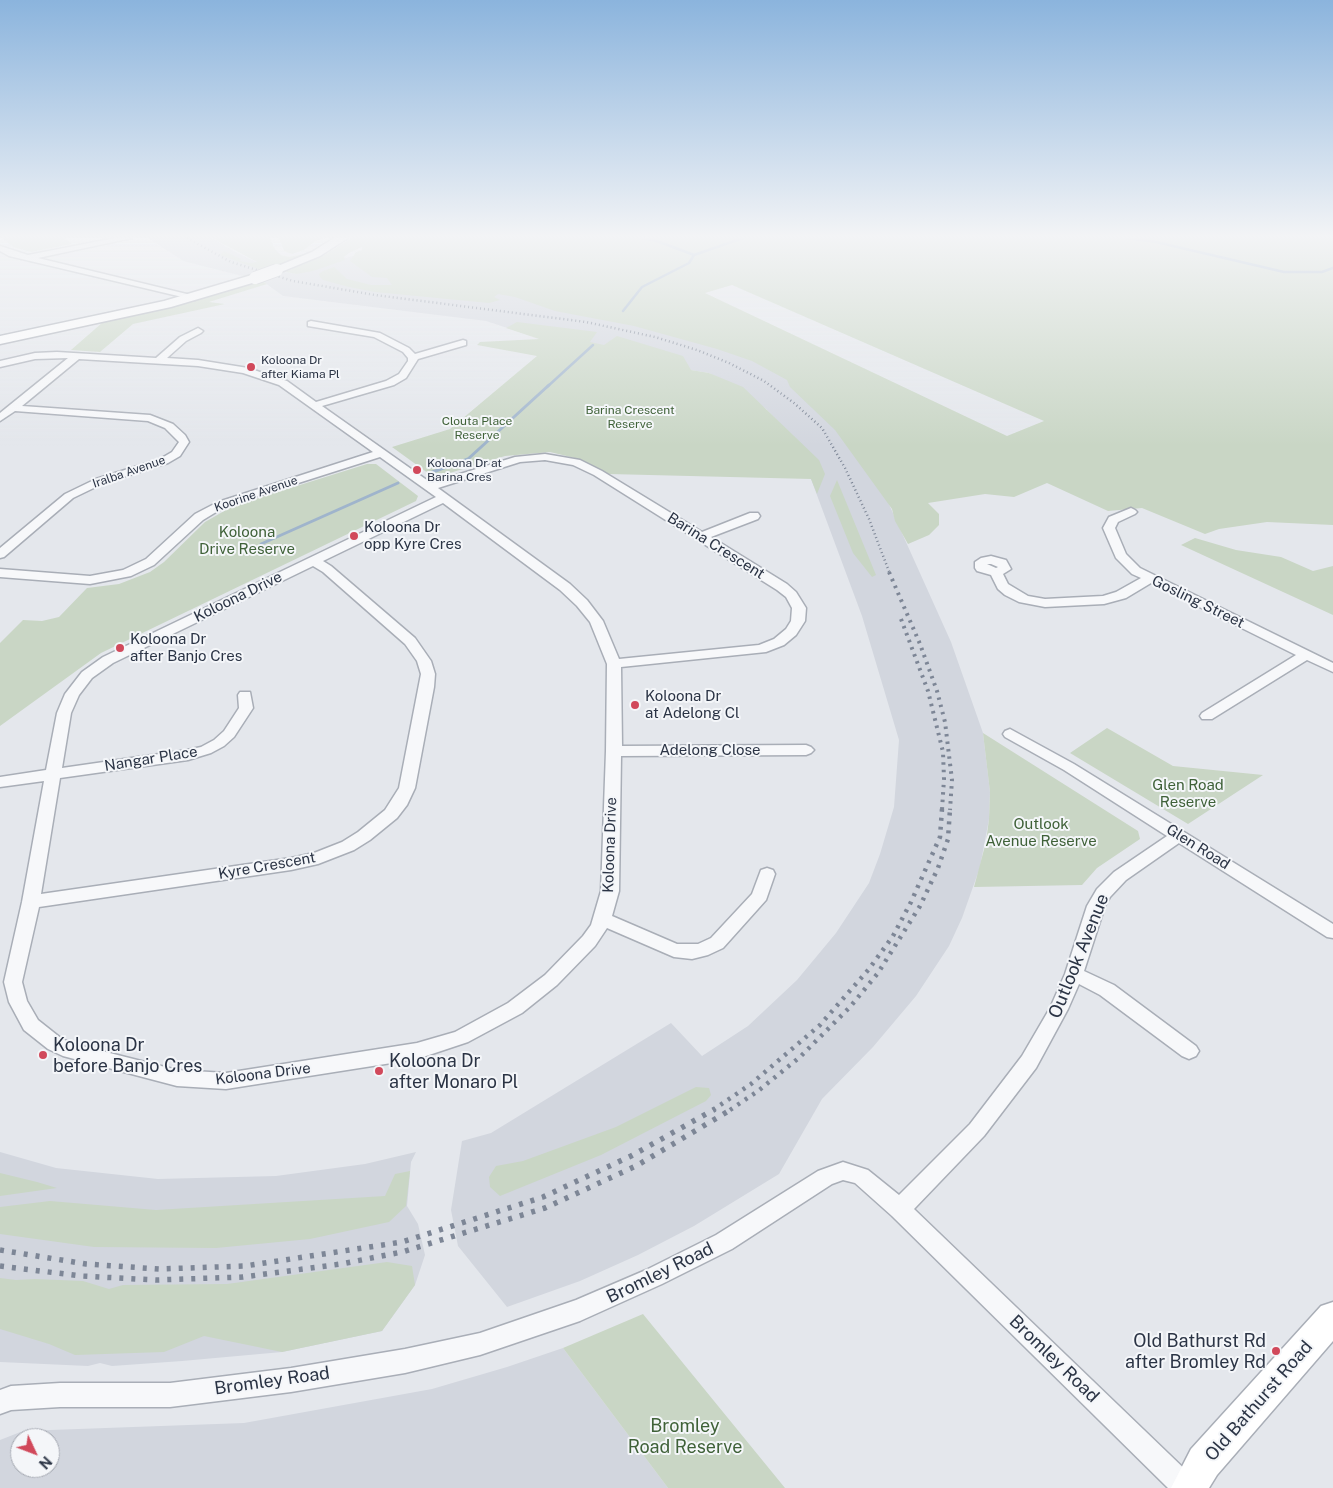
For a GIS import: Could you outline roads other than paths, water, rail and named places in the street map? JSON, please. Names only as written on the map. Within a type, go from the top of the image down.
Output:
[{"type":"main road","points":[[0,339],[124,307]]},
{"type":"main road","points":[[0,339],[142,307]]},
{"type":"main road","name":"Old Bathurst Road","points":[[1187,1488],[1204,1462],[1333,1317]]},
{"type":"street","points":[[311,324],[377,335],[393,342],[413,357]]},
{"type":"street","points":[[158,361],[183,339],[198,331]]},
{"type":"street","points":[[413,357],[463,343]]},
{"type":"street","name":"Koloona Drive","points":[[0,364],[35,356],[77,356],[219,365],[253,372],[287,385],[429,487],[444,498],[574,594],[596,621],[614,664],[614,751],[610,891],[603,919],[589,941],[540,990],[502,1016],[461,1036],[431,1047],[386,1057],[226,1081],[177,1078],[70,1051],[41,1035],[31,1025],[7,983],[31,902],[67,704],[78,685],[108,660],[444,498]]},
{"type":"street","points":[[0,418],[77,356]]},
{"type":"street","points":[[315,405],[390,383],[408,371],[413,357]]},
{"type":"street","name":"Iralba Avenue","points":[[0,554],[69,496],[100,481],[164,461],[176,454],[184,442],[181,436],[165,423],[150,418],[13,408]]},
{"type":"street","name":"Koorine Avenue","points":[[0,573],[90,580],[127,573],[150,562],[199,517],[222,504],[381,453]]},
{"type":"street","name":"Barina Crescent","points":[[429,487],[519,459],[545,458],[569,460],[598,473],[782,587],[791,595],[799,608],[796,626],[779,642],[761,649],[614,664]]},
{"type":"street","name":"Gosling Street","points":[[1131,512],[1113,520],[1109,525],[1110,532],[1122,559],[1136,571],[1333,668]]},
{"type":"street","points":[[701,537],[754,516]]},
{"type":"street","name":"Kyre Crescent","points":[[31,902],[291,864],[318,858],[348,846],[364,836],[380,825],[396,807],[407,788],[427,688],[428,674],[424,661],[416,646],[327,570],[313,561]]},
{"type":"street","points":[[996,572],[1003,586],[1010,592],[1024,599],[1045,603],[1104,600],[1121,595],[1151,578]]},
{"type":"street","points":[[1207,716],[1306,655]]},
{"type":"street","name":"Nangar Place","points":[[0,782],[188,755],[206,750],[220,743],[229,734],[246,708],[245,695]]},
{"type":"street","name":"Glen Road","points":[[1010,734],[1034,746],[1333,932]]},
{"type":"street","name":"Adelong Close","points":[[614,751],[806,750]]},
{"type":"street","name":"Outlook Avenue","points":[[900,1209],[954,1155],[1016,1081],[1052,1024],[1074,974],[1094,912],[1103,893],[1120,876],[1179,835]]},
{"type":"street","points":[[603,919],[674,950],[692,952],[702,950],[717,943],[760,896],[767,874]]},
{"type":"street","points":[[1074,974],[1107,990],[1190,1051]]},
{"type":"street","name":"Bromley Road","points":[[0,1402],[11,1398],[60,1394],[170,1395],[291,1380],[405,1361],[480,1344],[580,1310],[662,1273],[724,1242],[825,1177],[838,1172],[849,1172],[861,1176],[900,1209],[1187,1488]]},
{"type":"waterway","points":[[623,311],[626,307]]},
{"type":"waterway","points":[[547,387],[593,345]]},
{"type":"waterway","points":[[430,473],[468,459],[549,385]]},
{"type":"waterway","points":[[261,544],[398,483]]},
{"type":"railway","points":[[472,307],[586,322],[655,337],[697,350],[729,363],[764,381],[794,403],[822,428],[845,468],[869,519],[890,574]]},
{"type":"railway","points":[[889,572],[920,644],[937,691],[945,722],[952,780],[950,810]]},
{"type":"railway","points":[[901,619],[928,691],[943,752],[942,810]]},
{"type":"railway","points":[[713,1110],[751,1084],[820,1025],[869,969],[893,936],[911,902],[940,837],[942,809]]},
{"type":"railway","points":[[730,1110],[758,1091],[800,1057],[850,1007],[878,973],[920,906],[938,868],[948,839],[950,809]]},
{"type":"railway","points":[[0,1250],[86,1264],[159,1269],[245,1266],[402,1242],[543,1197],[631,1156],[715,1109]]},
{"type":"railway","points":[[0,1266],[81,1276],[156,1280],[243,1277],[341,1264],[402,1252],[545,1208],[636,1166],[732,1109]]},
{"type":"place","name":"Koloona Dr after Kiama Pl","points":[[251,367]]},
{"type":"place","name":"Koloona Dr at Barina Cres","points":[[417,470]]},
{"type":"place","name":"Koloona Dr opp Kyre Cres","points":[[354,536]]},
{"type":"place","name":"Koloona Dr after Banjo Cres","points":[[120,648]]},
{"type":"place","name":"Koloona Dr at Adelong Cl","points":[[635,705]]},
{"type":"place","name":"Koloona Dr before Banjo Cres","points":[[43,1055]]},
{"type":"place","name":"Koloona Dr after Monaro Pl","points":[[379,1071]]},
{"type":"place","name":"Old Bathurst Rd after Bromley Rd","points":[[1276,1351]]},
{"type":"park label","name":"Barina Crescent Reserve","points":[[630,417]]},
{"type":"park label","name":"Clouta Place Reserve","points":[[477,428]]},
{"type":"park label","name":"Koloona Drive Reserve","points":[[247,540]]},
{"type":"park label","name":"Glen Road Reserve","points":[[1188,794]]},
{"type":"park label","name":"Outlook Avenue Reserve","points":[[1041,832]]},
{"type":"park label","name":"Bromley Road Reserve","points":[[685,1436]]}]
